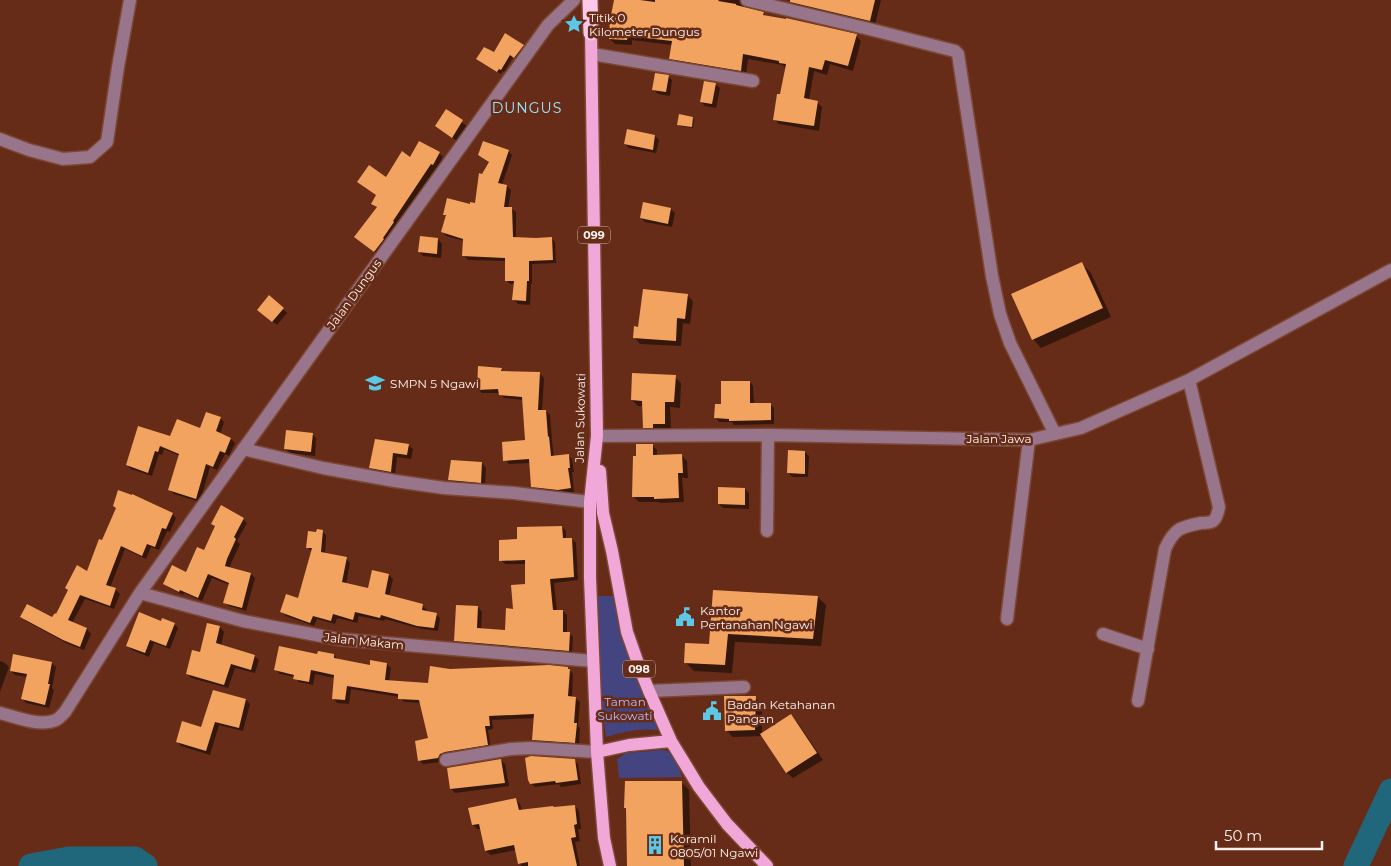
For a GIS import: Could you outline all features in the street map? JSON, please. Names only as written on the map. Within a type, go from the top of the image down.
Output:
[{"type":"highway","name":"Jalan Sukowati","points":[[590,0],[591,33]]},
{"type":"main road","name":"Jalan Sukowati","points":[[591,33],[597,436],[590,502],[590,578],[597,752],[604,838],[610,866]]},
{"type":"main road","name":"098","points":[[597,436],[603,513],[627,632],[640,669],[672,741],[699,787],[727,824],[767,866]]},
{"type":"main road","points":[[597,752],[629,745],[672,741]]},
{"type":"street","points":[[0,140],[63,159],[90,157],[107,142],[130,0]]},
{"type":"street","name":"Jalan Dungus","points":[[0,713],[37,722],[50,722],[58,720],[65,712],[140,593],[243,448],[548,25],[574,0]]},
{"type":"street","points":[[747,0],[955,51],[958,54],[992,276],[1000,314],[1010,343],[1055,434]]},
{"type":"street","points":[[592,54],[753,81]]},
{"type":"street","name":"Jalan Jawa","points":[[597,436],[768,435],[1029,440],[1081,428],[1189,380],[1391,270]]},
{"type":"street","points":[[1138,701],[1165,549],[1170,538],[1185,526],[1212,522],[1216,518],[1219,507],[1189,380]]},
{"type":"street","points":[[768,435],[768,531]]},
{"type":"street","points":[[1007,619],[1029,440]]},
{"type":"street","points":[[243,448],[323,468],[396,481],[444,488],[514,493],[590,502]]},
{"type":"street","name":"Jalan Makam","points":[[140,593],[243,621],[337,639],[593,661]]},
{"type":"street","points":[[1103,634],[1148,649]]},
{"type":"street","points":[[649,691],[744,687]]},
{"type":"street","points":[[446,760],[511,749],[530,748],[597,752]]},
{"type":"green space","name":"Taman Sukowati","points":[[598,596],[613,596],[622,634],[658,730],[632,731],[606,737],[601,699]]},
{"type":"green space","name":"Taman Sukowati","points":[[663,750],[673,753],[682,777],[619,778],[617,759],[626,753]]},
{"type":"building","points":[[614,0],[655,2],[655,0],[719,0],[764,12],[763,15],[786,18],[857,34],[848,66],[825,60],[822,70],[809,67],[804,98],[818,101],[814,126],[773,120],[777,94],[780,94],[786,64],[743,54],[741,71],[669,59],[672,41],[628,36],[627,40],[609,39],[610,15]]},
{"type":"building","points":[[790,0],[875,0],[870,21],[790,2]]},
{"type":"building","points":[[505,33],[524,45],[514,58],[510,55],[501,70],[499,69],[497,72],[476,59],[484,47],[494,52]]},
{"type":"building","points":[[655,73],[669,75],[666,92],[652,90]]},
{"type":"building","points":[[704,81],[716,83],[712,104],[700,102]]},
{"type":"building","points":[[446,109],[463,120],[452,138],[435,126]]},
{"type":"building","points":[[679,114],[693,117],[692,127],[677,125]]},
{"type":"building","points":[[627,129],[655,135],[653,150],[624,144]]},
{"type":"building","points":[[419,141],[440,152],[374,252],[354,237],[377,207],[371,204],[376,195],[357,182],[369,165],[386,177],[402,151],[410,157]]},
{"type":"building","points":[[483,141],[509,150],[498,183],[507,185],[504,207],[512,207],[513,237],[552,237],[553,260],[529,261],[526,301],[512,300],[514,281],[505,281],[505,258],[462,256],[463,239],[441,232],[446,215],[443,215],[447,198],[470,204],[470,202],[475,203],[479,173],[482,174],[489,162],[478,155]]},
{"type":"building","points":[[643,202],[671,208],[668,224],[640,218]]},
{"type":"building","points":[[420,236],[438,238],[437,254],[418,252]]},
{"type":"building","points":[[1082,262],[1103,308],[1032,340],[1011,294]]},
{"type":"building","points":[[643,289],[688,294],[685,319],[677,318],[676,341],[633,338],[634,326],[638,327]]},
{"type":"building","points":[[269,295],[284,308],[272,322],[257,310]]},
{"type":"building","points":[[478,366],[502,368],[501,371],[540,372],[538,410],[546,410],[551,456],[569,454],[570,468],[568,468],[571,488],[558,490],[531,487],[529,459],[503,461],[502,442],[525,440],[522,397],[499,395],[498,389],[477,390]]},
{"type":"building","points":[[632,373],[676,375],[674,402],[665,402],[665,424],[653,424],[653,428],[643,428],[642,401],[631,400]]},
{"type":"building","points":[[721,381],[750,381],[750,403],[771,403],[771,420],[729,421],[729,419],[714,418],[715,404],[721,404]]},
{"type":"building","points":[[206,412],[221,417],[216,431],[231,438],[225,453],[220,451],[213,467],[206,464],[196,499],[168,490],[179,454],[160,446],[158,452],[155,451],[148,473],[126,465],[138,426],[170,436],[177,419],[200,428]]},
{"type":"building","points":[[286,430],[313,433],[311,452],[284,449]]},
{"type":"building","points":[[375,439],[409,444],[407,455],[393,453],[391,472],[369,468]]},
{"type":"building","points":[[636,444],[653,444],[653,455],[682,454],[683,473],[678,473],[679,498],[654,499],[654,497],[632,497],[633,456],[636,456]]},
{"type":"building","points":[[788,450],[805,451],[805,474],[787,473]]},
{"type":"building","points":[[451,460],[482,462],[481,483],[448,480]]},
{"type":"building","points":[[718,487],[745,488],[745,505],[718,504]]},
{"type":"building","points":[[118,490],[132,494],[173,513],[166,529],[162,528],[155,547],[147,544],[142,556],[121,546],[106,585],[116,588],[110,606],[80,595],[68,620],[87,628],[80,647],[20,617],[27,604],[52,617],[56,614],[68,590],[65,588],[77,565],[87,571],[99,539],[102,540],[116,508],[113,506]]},
{"type":"building","points":[[221,505],[244,518],[234,537],[236,539],[225,566],[251,573],[242,608],[223,603],[229,583],[208,574],[198,598],[163,584],[172,565],[186,572],[197,547],[204,550],[215,526],[211,524]]},
{"type":"building","points":[[562,526],[563,538],[572,538],[574,577],[550,579],[553,610],[563,610],[563,632],[570,632],[569,651],[454,641],[456,605],[478,606],[477,628],[505,630],[506,608],[513,609],[511,585],[525,584],[525,560],[499,561],[499,540],[517,539],[517,527]]},
{"type":"building","points":[[317,529],[323,530],[321,552],[347,557],[342,582],[368,588],[372,570],[389,574],[385,594],[423,604],[422,610],[437,613],[434,628],[417,626],[381,615],[380,618],[355,612],[353,620],[333,614],[331,621],[313,616],[310,623],[280,612],[286,594],[298,598],[312,548],[306,548],[308,531],[316,532]]},
{"type":"building","points":[[713,590],[818,596],[813,639],[728,634],[725,665],[684,663],[685,643],[709,644]]},
{"type":"building","points":[[139,612],[161,621],[162,618],[175,623],[166,646],[150,640],[145,653],[126,646]]},
{"type":"building","points":[[207,623],[220,626],[216,643],[255,655],[251,670],[231,664],[224,685],[186,674],[192,650],[200,652]]},
{"type":"building","points":[[279,646],[317,654],[318,651],[334,654],[334,658],[370,665],[370,660],[387,663],[385,680],[428,683],[430,666],[450,669],[549,665],[568,667],[570,669],[568,696],[576,697],[574,723],[577,723],[575,743],[532,740],[534,714],[489,716],[490,726],[485,726],[488,745],[445,752],[440,754],[438,758],[418,761],[415,741],[428,738],[419,700],[398,699],[398,694],[347,686],[345,700],[332,699],[334,675],[311,670],[309,682],[293,679],[294,675],[274,670]]},
{"type":"building","points":[[13,654],[52,662],[48,684],[50,684],[45,705],[21,699],[27,674],[10,671]]},
{"type":"building","points":[[213,690],[246,699],[239,728],[215,722],[206,751],[176,742],[182,721],[201,727]]},
{"type":"building","points":[[724,696],[756,696],[755,730],[725,731]]},
{"type":"building","points":[[791,714],[817,753],[786,773],[760,734]]},
{"type":"building","points":[[531,756],[575,759],[578,780],[530,784],[525,758]]},
{"type":"building","points":[[501,759],[505,783],[450,789],[447,768]]},
{"type":"building","points":[[625,781],[682,781],[684,866],[627,866],[626,808],[624,808]]},
{"type":"building","points":[[516,798],[519,810],[575,805],[577,824],[574,825],[576,837],[571,838],[577,866],[528,866],[528,862],[518,864],[514,845],[485,851],[479,824],[472,825],[468,808]]},
{"type":"waterway","points":[[1356,866],[1391,791]]},
{"type":"waterway","points":[[31,866],[69,859],[135,859],[145,866]]},
{"type":"place","name":"Titik 0 Kilometer Dungus","points":[[574,24]]},
{"type":"place","name":"SMPN 5 Ngawi","points":[[375,383]]},
{"type":"place","name":"Kantor Pertanahan Ngawi","points":[[685,617]]},
{"type":"place","name":"Badan Ketahanan Pangan","points":[[712,711]]},
{"type":"place","name":"Koramil 0805/01 Ngawi","points":[[655,845]]},
{"type":"district","name":"DUNGUS","points":[[527,108]]}]
